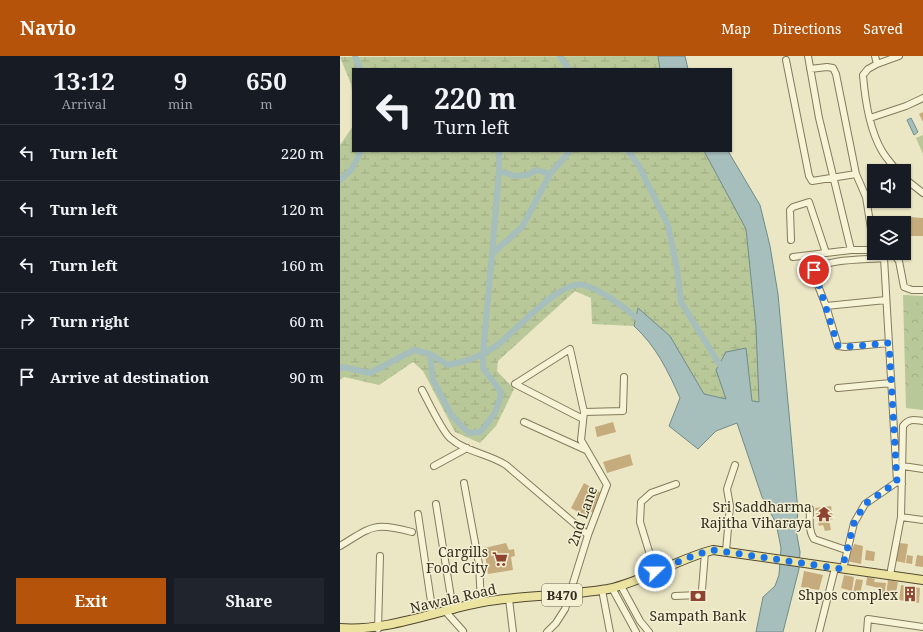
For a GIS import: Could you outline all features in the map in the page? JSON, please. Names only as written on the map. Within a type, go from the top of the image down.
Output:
[{"type":"main road","name":"Nawala Road","points":[[340,626],[352,632],[378,629],[481,603],[612,588],[621,586],[655,571],[713,550],[923,580]]},
{"type":"street","points":[[808,56],[819,118],[851,250]]},
{"type":"street","points":[[875,56],[877,64]]},
{"type":"street","points":[[892,164],[882,151],[874,132],[864,94],[863,75],[868,69],[877,64],[899,56]]},
{"type":"street","points":[[786,60],[809,176],[813,181],[856,174]]},
{"type":"street","points":[[810,69],[827,67],[833,68],[836,74],[856,174],[866,197],[869,216]]},
{"type":"street","points":[[870,118],[906,106],[923,98]]},
{"type":"street","points":[[911,183],[923,192]]},
{"type":"street","points":[[791,240],[790,210],[793,207],[809,202],[826,253]]},
{"type":"street","points":[[793,257],[867,249]]},
{"type":"street","points":[[889,343],[845,347],[838,346],[826,306],[815,278],[814,270],[818,266],[839,262],[884,258],[901,518],[890,575]]},
{"type":"street","points":[[898,260],[904,287],[912,290],[923,290]]},
{"type":"street","points":[[826,306],[886,300]]},
{"type":"street","name":"2nd Lane","points":[[547,632],[556,623],[565,609],[568,594],[607,485],[581,440],[584,412],[570,349],[515,384],[583,419]]},
{"type":"street","points":[[584,412],[624,411],[624,377]]},
{"type":"street","points":[[838,388],[891,383]]},
{"type":"street","points":[[422,390],[450,438],[467,448],[497,459],[506,465],[588,535]]},
{"type":"street","points":[[819,632],[854,523],[865,504],[899,483],[903,466],[903,426],[906,421],[911,419],[923,421]]},
{"type":"street","points":[[524,422],[586,450]]},
{"type":"street","points":[[434,466],[467,448]]},
{"type":"street","points":[[726,551],[730,506],[727,489],[735,465]]},
{"type":"street","points":[[903,466],[923,469]]},
{"type":"street","points":[[464,483],[480,564],[481,603]]},
{"type":"street","points":[[655,571],[640,522],[641,502],[651,493],[676,484]]},
{"type":"street","points":[[436,504],[450,611],[463,631]]},
{"type":"street","points":[[810,509],[811,534],[814,539],[846,550]]},
{"type":"street","points":[[418,514],[433,615]]},
{"type":"street","points":[[901,518],[923,520]]},
{"type":"street","points":[[340,546],[370,527],[389,526],[412,532]]},
{"type":"street","points":[[675,596],[699,595],[702,590],[705,552]]},
{"type":"street","points":[[378,629],[380,556]]},
{"type":"street","points":[[621,586],[636,614],[649,632]]},
{"type":"street","points":[[612,588],[636,632]]},
{"type":"street","points":[[602,590],[610,632]]},
{"type":"street","points":[[510,599],[513,632]]},
{"type":"street","points":[[867,632],[868,620],[923,627]]},
{"type":"green space","points":[[658,56],[660,68],[352,68],[352,92],[351,84],[340,57]]},
{"type":"green space","points":[[352,127],[352,152],[705,152],[746,229],[756,327],[759,402],[726,399],[704,394],[670,336],[638,309],[634,326],[592,324],[591,298],[575,291],[498,361],[497,371],[514,389],[496,426],[480,443],[455,432],[423,371],[413,362],[379,385],[344,377],[340,380],[340,145]]},
{"type":"green space","points":[[923,135],[923,154],[916,138]]},
{"type":"green space","points":[[903,295],[923,296],[923,410],[906,408]]},
{"type":"green space","points":[[906,299],[916,299],[917,307],[906,308]]},
{"type":"green space","points":[[908,389],[923,391],[923,407],[906,406]]},
{"type":"water","points":[[658,56],[685,56],[688,68],[660,68]]},
{"type":"water","points":[[911,118],[918,132],[914,135],[907,120]]},
{"type":"water","points":[[705,152],[729,152],[760,205],[770,246],[778,294],[798,511],[796,530],[800,552],[799,569],[783,632],[756,632],[763,597],[775,586],[779,575],[781,548],[776,523],[762,497],[737,423],[716,431],[698,449],[669,426],[680,398],[655,350],[634,326],[638,308],[670,336],[704,394],[726,399],[716,370],[726,352],[746,348],[752,401],[759,402],[756,327],[746,229]]},
{"type":"building","points":[[923,112],[923,122],[919,114]]},
{"type":"building","points":[[911,217],[923,218],[923,236],[911,236]]},
{"type":"building","points":[[613,422],[616,432],[597,437],[595,427]]},
{"type":"building","points":[[630,454],[633,465],[607,473],[603,462]]},
{"type":"building","points":[[584,483],[603,494],[593,513],[590,511],[587,517],[571,508]]},
{"type":"building","name":"Sri Saddharma Rajitha Viharaya","points":[[831,506],[833,519],[829,520],[831,530],[825,531],[823,525],[819,526],[815,508]]},
{"type":"building","points":[[506,543],[509,550],[514,549],[515,556],[511,557],[513,570],[488,574],[484,548]]},
{"type":"building","points":[[899,543],[908,544],[905,563],[896,561]]},
{"type":"building","points":[[854,544],[863,546],[861,564],[847,561],[850,547],[853,548]]},
{"type":"building","points":[[866,550],[875,552],[874,561],[865,560]]},
{"type":"building","points":[[907,555],[913,556],[912,564],[906,563]]},
{"type":"building","points":[[917,555],[923,556],[923,567],[915,566]]},
{"type":"building","points":[[804,571],[823,575],[819,590],[801,587]]},
{"type":"building","points":[[844,575],[854,577],[852,591],[841,588]]},
{"type":"building","points":[[867,577],[875,579],[874,582],[886,583],[884,597],[878,596],[879,588],[866,585]]},
{"type":"building","points":[[856,579],[863,580],[860,594],[853,593]]},
{"type":"building","points":[[888,580],[898,582],[895,598],[886,595]]},
{"type":"building","name":"Shpos complex","points":[[901,585],[920,588],[919,603],[899,600]]},
{"type":"waterway","points":[[355,56],[360,68]]},
{"type":"waterway","points":[[560,56],[568,68]]},
{"type":"waterway","points":[[340,180],[352,169],[360,152]]},
{"type":"waterway","points":[[492,254],[499,171],[499,152]]},
{"type":"waterway","points":[[430,354],[433,380],[452,416],[469,433],[480,432],[494,414],[501,392],[483,368],[492,254],[522,227],[550,174],[569,152]]},
{"type":"waterway","points":[[629,152],[639,166],[668,225],[677,269],[681,302],[724,372]]},
{"type":"waterway","points":[[499,171],[515,176],[527,175],[537,170],[550,174]]},
{"type":"waterway","points":[[340,369],[343,367],[370,373],[414,350],[430,354],[448,365],[473,358],[496,346],[538,308],[563,290],[574,285],[584,285],[600,292],[641,321]]},
{"type":"place","name":"Sri Saddharma Rajitha Viharaya","points":[[824,514]]},
{"type":"place","name":"Cargills Food City","points":[[500,559]]},
{"type":"place","name":"Shpos complex","points":[[910,594]]},
{"type":"place","name":"Sampath Bank","points":[[698,596]]},
{"type":"route","points":[[655,571],[695,555],[713,550],[842,569],[854,523],[865,504],[897,482],[889,343],[845,347],[838,346],[826,306],[815,278],[814,270]]}]
